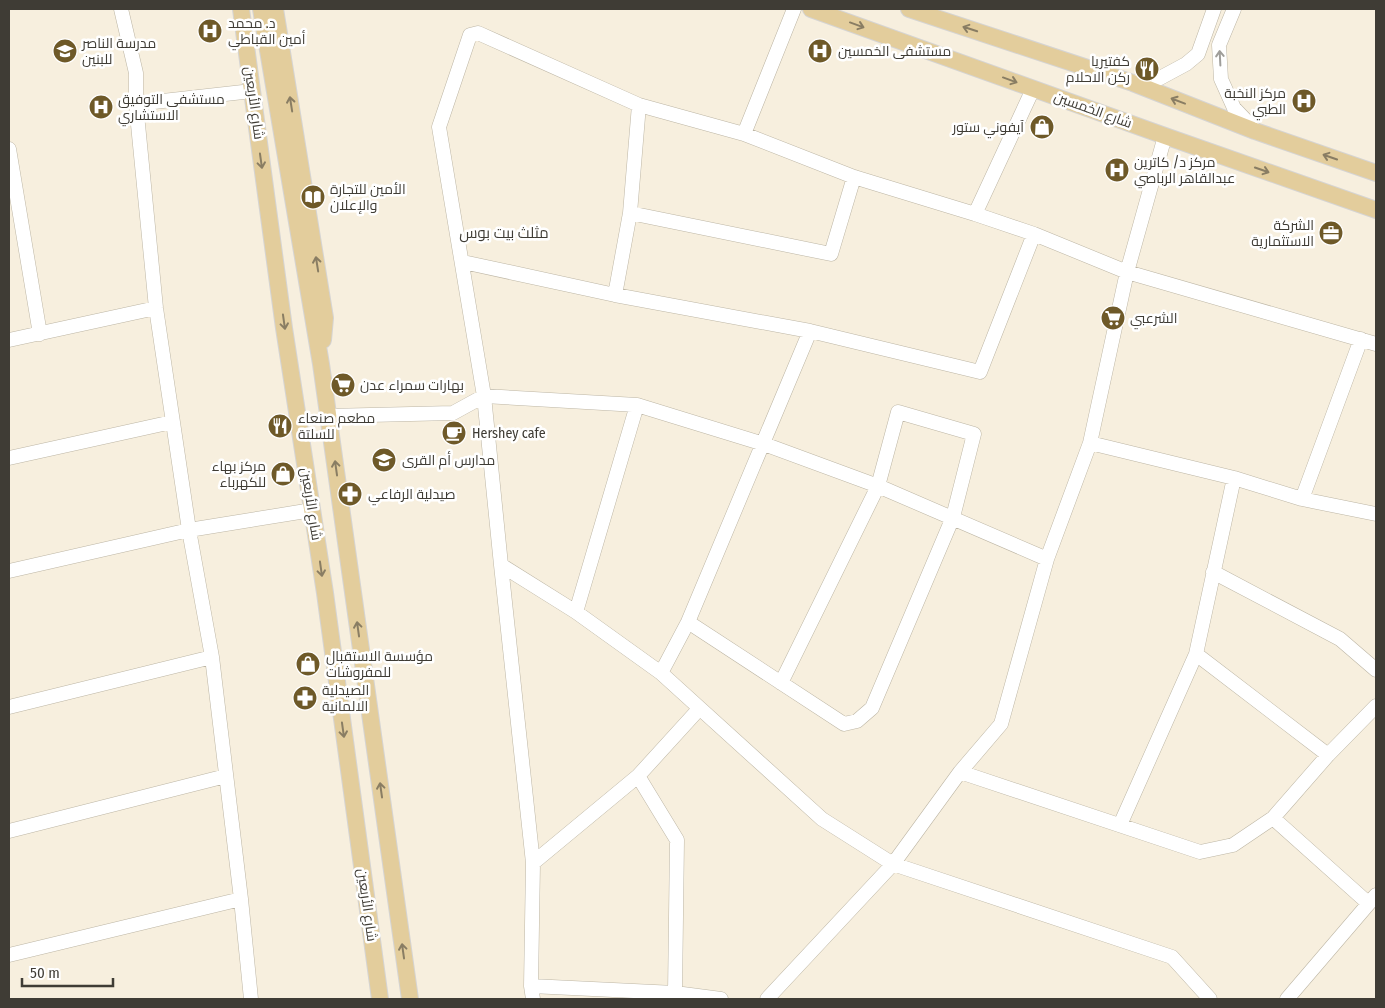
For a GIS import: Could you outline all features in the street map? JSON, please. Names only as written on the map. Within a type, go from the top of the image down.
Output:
[{"type":"main road","name":"شارع الأربعين","points":[[241,9],[284,328],[312,510],[380,999]]},
{"type":"main road","name":"شارع الأربعين","points":[[261,9],[321,364],[410,999]]},
{"type":"main road","points":[[275,9],[325,318],[321,364]]},
{"type":"main road","name":"شارع الخمسين","points":[[811,9],[1376,210]]},
{"type":"main road","points":[[909,9],[1133,83],[1255,131],[1376,173]]},
{"type":"street","points":[[121,9],[136,73],[136,104],[156,308],[189,530],[212,657],[251,999]]},
{"type":"street","points":[[744,134],[794,9]]},
{"type":"street","points":[[1133,83],[1160,78],[1186,64],[1198,54],[1214,9]]},
{"type":"street","points":[[1234,9],[1219,45],[1221,79],[1234,108],[1255,131]]},
{"type":"street","points":[[721,999],[675,993],[532,992],[533,863],[500,565],[484,396],[439,127],[470,36],[478,33],[639,105],[744,134],[854,177],[1034,234],[1127,272],[1376,344]]},
{"type":"street","points":[[975,214],[1033,89]]},
{"type":"street","points":[[136,104],[252,91]]},
{"type":"street","points":[[615,295],[630,213],[639,105]]},
{"type":"street","points":[[767,999],[894,864],[960,772],[1001,724],[1047,560],[1090,443],[1127,272],[1165,136]]},
{"type":"street","points":[[9,149],[40,334]]},
{"type":"street","points":[[630,213],[831,254],[854,177]]},
{"type":"street","points":[[463,262],[615,295],[810,331],[980,372],[1034,234]]},
{"type":"street","points":[[9,340],[156,308]]},
{"type":"street","points":[[661,674],[688,622],[810,331]]},
{"type":"street","points":[[1302,499],[1361,339]]},
{"type":"street","points":[[328,416],[453,413],[484,396],[637,405],[764,444],[878,486],[953,517],[1047,560]]},
{"type":"street","points":[[576,612],[637,405]]},
{"type":"street","points":[[688,622],[781,683],[844,724],[857,722],[872,708],[953,517],[974,434],[898,412],[878,486],[781,683]]},
{"type":"street","points":[[9,458],[172,422]]},
{"type":"street","points":[[1090,443],[1234,478],[1302,499],[1376,514]]},
{"type":"street","points":[[1120,825],[1196,654],[1234,478]]},
{"type":"street","points":[[9,571],[189,530],[312,510]]},
{"type":"street","points":[[500,565],[576,612],[661,674],[822,819],[894,864],[1172,957],[1210,999]]},
{"type":"street","points":[[1213,572],[1340,640],[1376,670]]},
{"type":"street","points":[[1196,654],[1328,755]]},
{"type":"street","points":[[9,707],[212,657]]},
{"type":"street","points":[[960,772],[1200,852],[1233,845],[1273,818],[1328,755],[1376,706]]},
{"type":"street","points":[[533,863],[638,776],[699,709]]},
{"type":"street","points":[[9,831],[226,776]]},
{"type":"street","points":[[638,776],[676,840],[675,993]]},
{"type":"street","points":[[1273,818],[1372,899],[1287,999]]},
{"type":"street","points":[[9,955],[241,899]]},
{"type":"place","name":"د. محمد أمين القباطي","points":[[210,31]]},
{"type":"place","name":"مدرسة الناصر للبنين","points":[[65,51]]},
{"type":"place","name":"مستشفى الخمسين","points":[[820,51]]},
{"type":"place","name":"كفتيريا ركن الاحلام","points":[[1147,69]]},
{"type":"place","name":"مركز النخبة الطبي","points":[[1304,101]]},
{"type":"place","name":"مستشفى التوفيق الاستشاري","points":[[101,107]]},
{"type":"place","name":"آيفوني ستور","points":[[1042,127]]},
{"type":"place","name":"مركز د/ كاترين عبدالقاهر الرباصي","points":[[1117,170]]},
{"type":"place","name":"الأمين للتجارة والإعلان","points":[[313,197]]},
{"type":"place","name":"الشركة الاستثمارية","points":[[1331,233]]},
{"type":"place","name":"الشرعبي","points":[[1113,318]]},
{"type":"place","name":"بهارات سمراء عدن","points":[[343,385]]},
{"type":"place","name":"مطعم صنعاء للسلتة","points":[[280,426]]},
{"type":"place","name":"Hershey cafe","points":[[454,433]]},
{"type":"place","name":"مدارس أم القرى","points":[[384,460]]},
{"type":"place","name":"مركز بهاء للكهرباء","points":[[283,474]]},
{"type":"place","name":"صيدلية الرفاعي","points":[[350,494]]},
{"type":"place","name":"مؤسسة الاستقبال للمفروشات","points":[[308,664]]},
{"type":"place","name":"الصيدلية الالمانية","points":[[305,698]]},
{"type":"district","name":"مثلث بيت بوس","points":[[504,233]]}]
